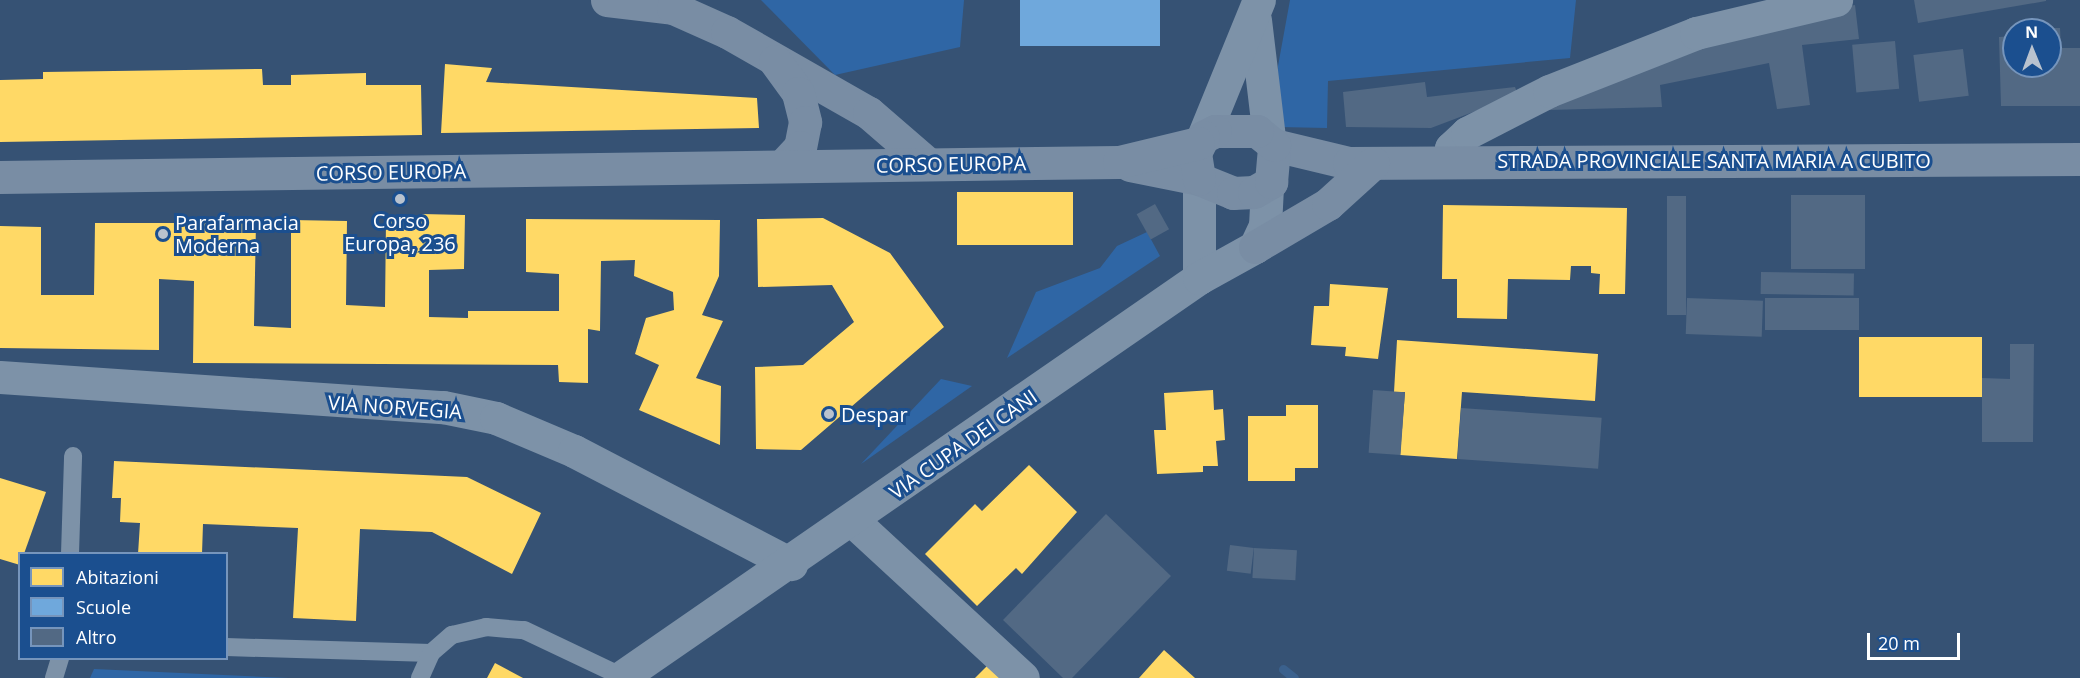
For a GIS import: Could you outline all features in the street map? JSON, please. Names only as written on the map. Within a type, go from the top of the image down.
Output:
[{"type":"main road","points":[[607,0],[673,8],[772,57],[869,113],[928,164]]},
{"type":"main road","points":[[772,57],[798,93],[805,122],[800,147],[782,166]]},
{"type":"main road","points":[[1236,129],[1271,141],[1269,184],[1233,193],[1199,179],[1119,162],[1236,129]]},
{"type":"main road","points":[[1199,179],[1201,140]]},
{"type":"main road","name":"STRADA PROVINCIALE SANTA MARIA A CUBITO","points":[[1271,141],[1361,163]]},
{"type":"main road","name":"STRADA PROVINCIALE SANTA MARIA A CUBITO","points":[[1269,184],[1361,163],[2080,159]]},
{"type":"main road","name":"CORSO EUROPA","points":[[0,177],[1119,162]]},
{"type":"main road","points":[[1255,247],[1328,204],[1361,163]]},
{"type":"street","points":[[1449,161],[1451,148],[1467,133],[1549,91],[1696,33],[1836,0]]},
{"type":"street","points":[[1201,140],[1257,10]]},
{"type":"street","points":[[1257,10],[1271,141]]},
{"type":"street","points":[[1199,179],[1199,278]]},
{"type":"street","points":[[1255,247],[1264,226],[1269,184]]},
{"type":"street","name":"VIA CUPA DEI CANI","points":[[620,677],[791,564],[1199,278],[1255,247]]},
{"type":"street","name":"VIA NORVEGIA","points":[[0,377],[443,407],[496,418],[574,451],[791,564]]},
{"type":"street","points":[[853,521],[1023,678]]},
{"type":"lane","points":[[70,552],[73,456]]},
{"type":"lane","points":[[420,678],[431,653],[452,635],[486,627],[524,630],[620,677]]},
{"type":"lane","points":[[228,647],[431,653]]},
{"type":"lane","points":[[54,678],[59,660]]},
{"type":"shaded area","points":[[761,0],[964,0],[960,47],[835,75]]},
{"type":"shaded area","points":[[1290,0],[1576,0],[1570,58],[1328,81],[1327,128],[1279,127],[1278,66]]},
{"type":"shaded area","points":[[1147,232],[1160,256],[1007,358],[1036,292],[1100,268],[1117,246]]},
{"type":"shaded area","points":[[941,379],[972,386],[861,464]]},
{"type":"shaded area","points":[[94,669],[289,678],[90,678]]},
{"type":"building: Abitazioni","points":[[445,64],[492,68],[486,82],[757,98],[759,128],[441,133]]},
{"type":"building: Abitazioni","points":[[262,69],[263,85],[291,85],[291,75],[366,73],[366,85],[421,85],[422,135],[0,142],[0,80],[43,79],[43,72]]},
{"type":"building: Abitazioni","points":[[957,192],[1073,192],[1073,245],[957,245]]},
{"type":"building: Abitazioni","points":[[1443,205],[1627,208],[1625,294],[1599,294],[1600,274],[1591,273],[1591,266],[1571,266],[1570,280],[1508,279],[1507,319],[1457,318],[1457,279],[1442,279]]},
{"type":"building: Abitazioni","points":[[422,214],[465,215],[464,269],[429,270],[429,317],[468,318],[468,311],[559,311],[559,274],[526,272],[526,219],[720,220],[719,276],[702,315],[723,321],[696,378],[721,386],[720,445],[639,410],[659,365],[635,354],[646,318],[674,310],[673,292],[634,276],[635,260],[601,261],[600,331],[588,329],[588,383],[559,382],[558,365],[193,363],[194,281],[159,279],[159,350],[0,348],[0,226],[41,227],[41,295],[94,295],[95,223],[256,223],[254,326],[291,328],[291,220],[347,221],[346,305],[385,307],[386,220],[423,221]]},
{"type":"building: Abitazioni","points":[[823,218],[890,253],[944,327],[801,450],[756,449],[755,367],[803,365],[854,322],[832,285],[758,287],[757,219]]},
{"type":"building: Abitazioni","points":[[1330,284],[1388,288],[1378,359],[1345,356],[1346,347],[1311,345],[1314,306],[1329,306]]},
{"type":"building: Abitazioni","points":[[1859,337],[1982,337],[1982,397],[1859,397]]},
{"type":"building: Abitazioni","points":[[1397,340],[1598,354],[1595,401],[1462,392],[1457,459],[1400,455],[1405,392],[1394,392]]},
{"type":"building: Abitazioni","points":[[1213,390],[1214,410],[1223,409],[1225,440],[1216,441],[1218,466],[1203,466],[1203,472],[1157,474],[1154,430],[1166,430],[1164,393]]},
{"type":"building: Abitazioni","points":[[1286,405],[1318,405],[1318,468],[1295,468],[1295,481],[1248,481],[1248,416],[1286,416]]},
{"type":"building: Abitazioni","points":[[114,461],[467,477],[541,513],[512,574],[432,532],[360,529],[356,621],[293,618],[298,528],[203,524],[202,552],[138,552],[140,523],[120,522],[121,498],[112,498]]},
{"type":"building: Abitazioni","points":[[1029,465],[1077,512],[1022,574],[1016,568],[977,606],[925,554],[975,504],[982,511]]},
{"type":"building: Abitazioni","points":[[0,478],[46,492],[25,552],[18,552],[18,564],[0,559]]},
{"type":"building: Abitazioni","points":[[1164,650],[1195,678],[1139,678]]},
{"type":"building: Abitazioni","points":[[495,663],[523,678],[487,678]]},
{"type":"building: Abitazioni","points":[[988,665],[1000,678],[975,678]]},
{"type":"building: Scuole","points":[[1020,0],[1160,0],[1160,46],[1020,46]]},
{"type":"building: Altro","points":[[1914,0],[2046,0],[2046,1],[1918,23]]},
{"type":"building: Altro","points":[[1855,5],[1859,39],[1802,45],[1810,105],[1777,109],[1769,63],[1660,85],[1662,107],[1548,110],[1548,96],[1797,15]]},
{"type":"building: Altro","points":[[1999,37],[2002,37],[2002,78],[2062,78],[2062,48],[2080,48],[2080,106],[2001,106]]},
{"type":"building: Altro","points":[[1895,41],[1899,89],[1856,93],[1852,45]]},
{"type":"building: Altro","points":[[1963,49],[1969,96],[1919,102],[1913,55]]},
{"type":"building: Altro","points":[[1425,82],[1427,97],[1515,87],[1518,95],[1431,128],[1346,127],[1343,92]]},
{"type":"building: Altro","points":[[1791,195],[1865,195],[1865,269],[1791,269]]},
{"type":"building: Altro","points":[[1667,196],[1686,196],[1686,315],[1667,315]]},
{"type":"building: Altro","points":[[1155,204],[1169,229],[1151,240],[1137,214]]},
{"type":"building: Altro","points":[[1761,272],[1854,274],[1854,296],[1761,294]]},
{"type":"building: Altro","points":[[1687,298],[1763,301],[1762,337],[1686,334]]},
{"type":"building: Altro","points":[[1765,298],[1859,298],[1859,330],[1765,330]]},
{"type":"building: Altro","points":[[2010,344],[2034,344],[2033,442],[1982,442],[1982,378],[2010,379]]},
{"type":"building: Altro","points":[[1373,390],[1405,392],[1401,455],[1369,453]]},
{"type":"building: Altro","points":[[1461,408],[1602,418],[1598,469],[1457,459]]},
{"type":"building: Altro","points":[[1106,514],[1171,576],[1072,678],[1063,678],[1003,620]]},
{"type":"building: Altro","points":[[1230,545],[1254,548],[1251,574],[1227,571]]},
{"type":"building: Altro","points":[[1254,548],[1297,550],[1295,580],[1252,578]]},
{"type":"waterway","points":[[1283,669],[1294,678]]},
{"type":"place","name":"Corso Europa, 236","points":[[400,199]]},
{"type":"place","name":"Parafarmacia Moderna","points":[[163,234]]},
{"type":"place","name":"Despar","points":[[829,414]]}]
